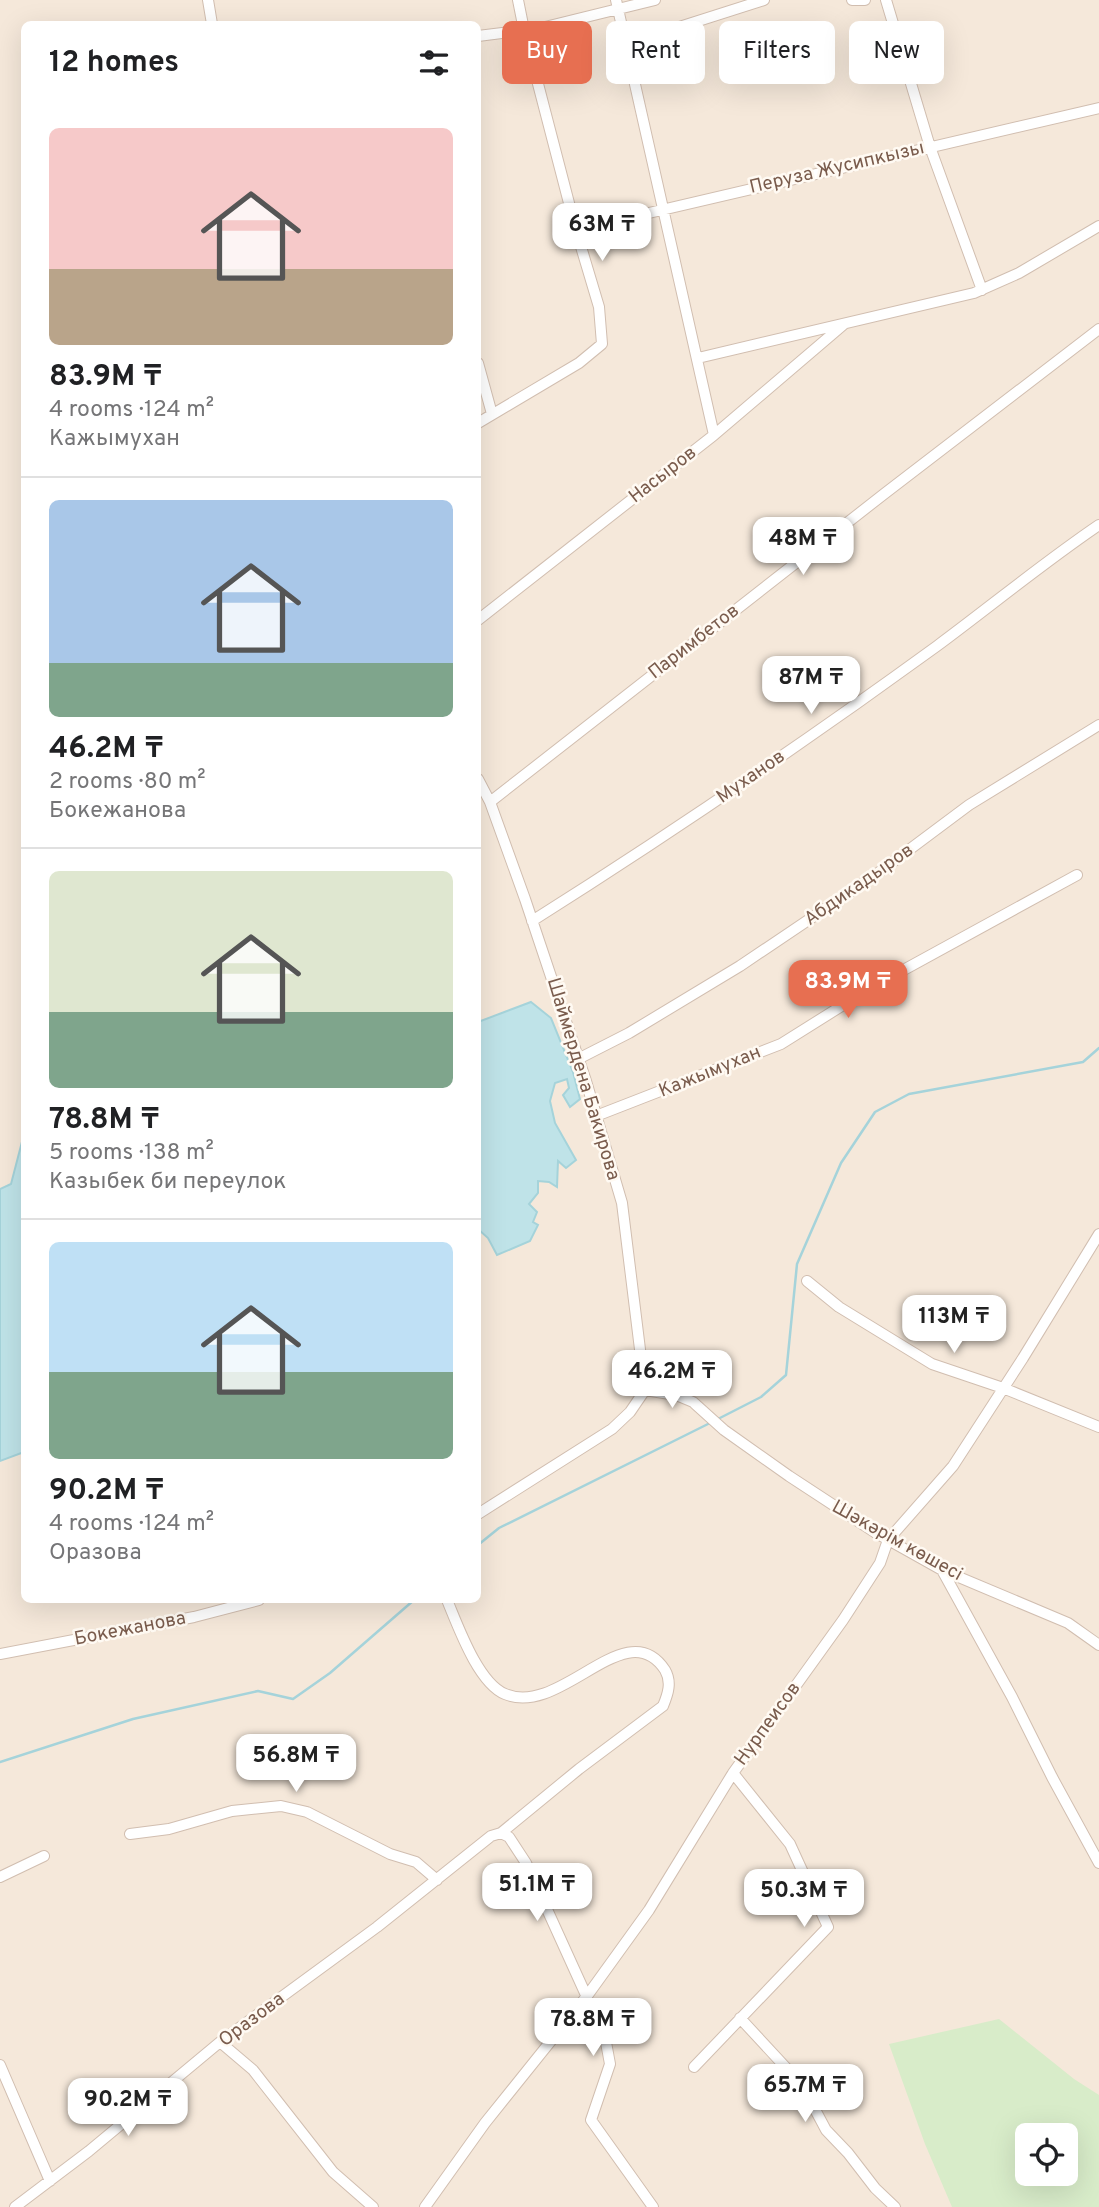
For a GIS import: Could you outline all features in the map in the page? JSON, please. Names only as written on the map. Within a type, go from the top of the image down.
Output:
[{"type":"street","points":[[208,0],[212,21]]},
{"type":"street","points":[[518,0],[522,21]]},
{"type":"street","points":[[557,21],[617,5],[655,0]]},
{"type":"street","points":[[698,21],[764,0]]},
{"type":"street","points":[[852,0],[865,0]]},
{"type":"street","points":[[886,0],[930,147],[982,290]]},
{"type":"street","points":[[481,36],[502,33]]},
{"type":"street","points":[[481,421],[579,363],[602,344],[599,307],[538,84]]},
{"type":"street","points":[[635,84],[714,435]]},
{"type":"street","name":"Перуза Жусипкызы","points":[[576,230],[1099,108]]},
{"type":"street","points":[[698,358],[982,290],[1019,273],[1099,226]]},
{"type":"street","name":"Насыров","points":[[481,619],[714,435],[843,325]]},
{"type":"street","name":"Паримбетов","points":[[490,803],[1099,329]]},
{"type":"street","points":[[481,374],[492,414]]},
{"type":"street","name":"Муханов","points":[[532,921],[656,842],[805,739],[938,645],[1059,552],[1099,526]]},
{"type":"street","name":"Абдикадыров","points":[[578,1059],[629,1033],[740,966],[878,873],[968,805],[1099,725]]},
{"type":"street","name":"Шаймердена Бакирова","points":[[481,785],[490,803],[532,921],[622,1203],[645,1390]]},
{"type":"street","name":"Кажымухан","points":[[596,1116],[781,1044],[867,990],[1077,875]]},
{"type":"street","name":"Нурпеисов","points":[[425,2207],[485,2123],[587,1996],[649,1910],[733,1773],[843,1620],[880,1563],[888,1541],[953,1466],[1099,1234]]},
{"type":"street","points":[[807,1281],[839,1307],[932,1364],[1003,1388],[1099,1427]]},
{"type":"street","points":[[481,1512],[612,1429],[631,1412],[645,1390]]},
{"type":"street","name":"Шәкәрім көшесі","points":[[645,1390],[676,1395],[693,1402],[723,1430],[888,1541],[942,1570],[1068,1623],[1099,1645]]},
{"type":"street","points":[[942,1570],[1099,1863]]},
{"type":"street","name":"Бокежанова","points":[[0,1654],[194,1617],[248,1603]]},
{"type":"street","name":"Оразова","points":[[15,2207],[220,2042],[663,1706],[669,1693],[668,1676],[653,1657],[640,1652],[625,1653],[608,1659],[558,1689],[540,1696],[519,1699],[503,1694],[492,1686],[484,1675],[448,1603]]},
{"type":"street","points":[[694,2067],[828,1927],[790,1844],[733,1773]]},
{"type":"street","points":[[130,1833],[169,1829],[232,1811],[281,1806],[307,1812],[390,1854],[416,1862],[437,1880]]},
{"type":"street","points":[[496,1834],[509,1837],[526,1863],[605,2037],[610,2064],[591,2120],[653,2207]]},
{"type":"street","points":[[0,1877],[44,1856]]},
{"type":"street","points":[[740,2018],[802,2085],[826,2130],[849,2153],[875,2188],[895,2207]]},
{"type":"street","points":[[220,2042],[253,2070],[333,2172],[373,2207]]},
{"type":"street","points":[[0,2065],[50,2181]]},
{"type":"shaded area","points":[[0,0],[1099,0],[1099,2207],[0,2207]]},
{"type":"green space","points":[[999,2019],[1074,2079],[1099,2095],[1099,2207],[952,2207],[925,2144],[889,2044]]},
{"type":"water","points":[[531,1002],[551,1018],[573,1072],[580,1099],[570,1107],[563,1095],[569,1088],[567,1079],[555,1083],[550,1101],[555,1123],[576,1160],[566,1168],[558,1161],[557,1187],[549,1182],[538,1181],[538,1193],[529,1204],[537,1212],[533,1222],[538,1225],[530,1241],[497,1255],[488,1238],[481,1232],[481,1021]]},
{"type":"water","points":[[21,1146],[21,1453],[0,1461],[0,1189],[11,1184]]},
{"type":"waterway","points":[[716,1420],[761,1397],[786,1375],[797,1264],[841,1163],[875,1112],[909,1094],[1083,1062],[1099,1048]]},
{"type":"waterway","points":[[481,1543],[499,1528],[710,1423]]},
{"type":"waterway","points":[[0,1762],[133,1719],[258,1691],[293,1699],[330,1673],[411,1603]]}]
